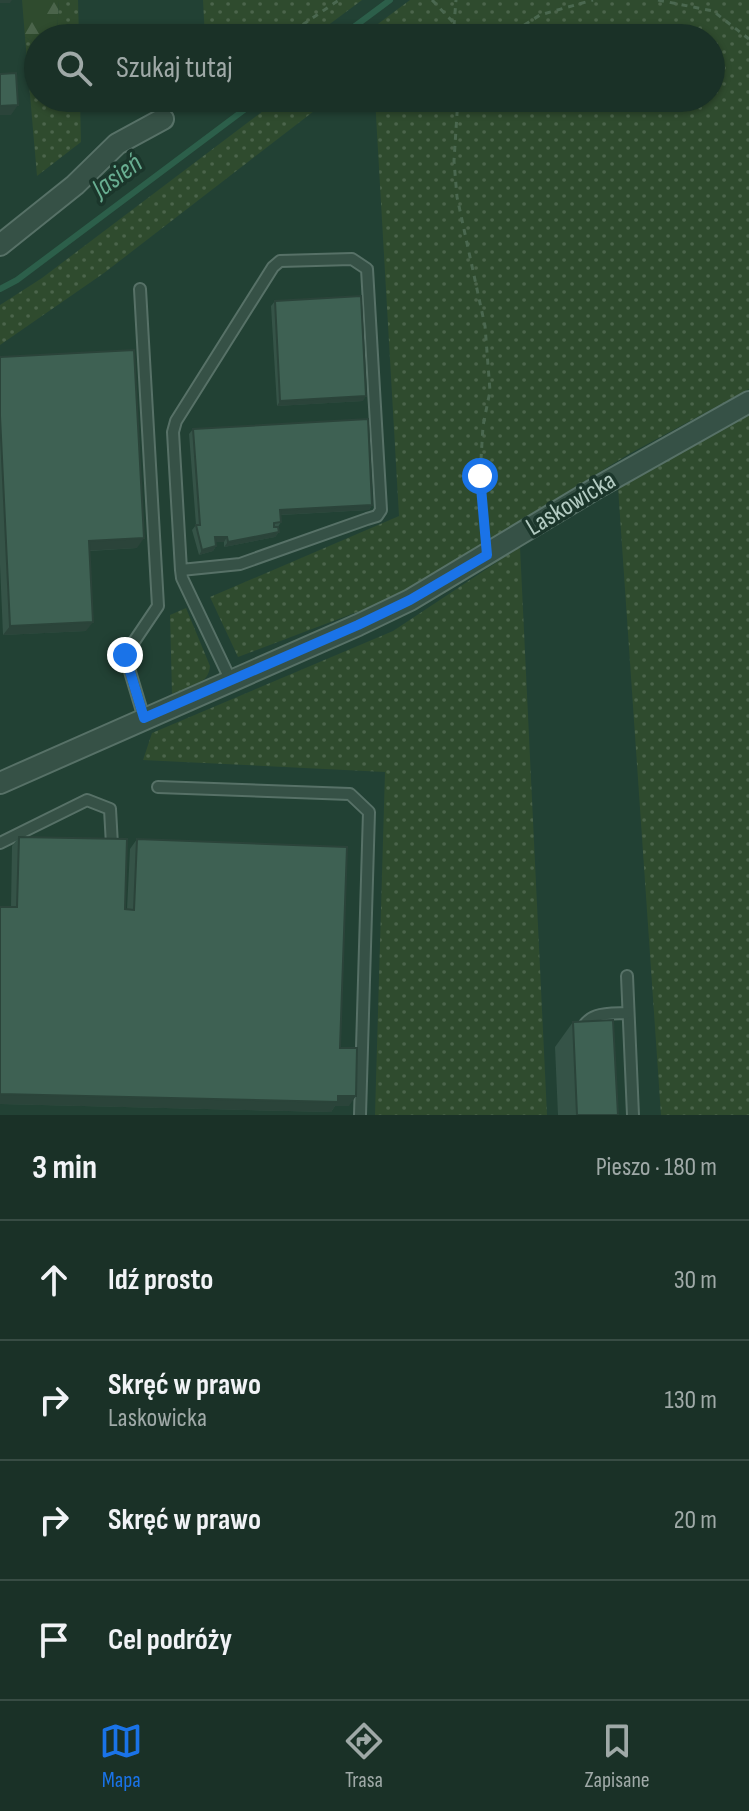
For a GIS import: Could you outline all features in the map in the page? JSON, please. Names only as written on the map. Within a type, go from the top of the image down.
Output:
[{"type":"street","points":[[0,245],[75,185],[117,144],[163,119]]},
{"type":"street","name":"Laskowicka","points":[[0,783],[397,607],[598,487],[749,402]]},
{"type":"lane","points":[[181,570],[240,564],[377,516],[381,510],[367,269],[361,263],[352,259],[280,261],[273,267],[176,421],[173,432],[181,570],[231,681]]},
{"type":"lane","points":[[140,289],[158,606],[125,655],[144,718]]},
{"type":"lane","points":[[158,787],[350,794],[369,812],[360,1115]]},
{"type":"lane","points":[[0,843],[87,800],[110,809],[112,845]]},
{"type":"lane","points":[[627,976],[633,1115]]},
{"type":"lane","points":[[581,1046],[581,1032],[588,1019],[602,1014],[628,1013]]},
{"type":"path","points":[[304,24],[339,0]]},
{"type":"path","points":[[454,23],[456,0]]},
{"type":"path","points":[[526,24],[540,15],[593,0]]},
{"type":"path","points":[[658,0],[713,11],[749,39]]},
{"type":"path","points":[[432,1],[454,23]]},
{"type":"path","points":[[457,112],[454,161],[457,197],[485,326],[490,391],[483,426],[480,476],[487,555]]},
{"type":"green space","points":[[22,0],[59,0],[58,24],[24,25]]},
{"type":"green space","points":[[59,0],[78,0],[79,24],[58,24]]},
{"type":"green space","points":[[203,0],[362,0],[330,24],[204,24]]},
{"type":"green space","points":[[410,0],[749,0],[749,389],[629,454],[394,598],[238,657],[210,597],[399,516],[376,112],[725,112],[725,24],[378,24]]},
{"type":"green space","points":[[31,112],[80,112],[81,142],[37,176]]},
{"type":"green space","points":[[261,112],[313,112],[104,273],[0,345],[0,305],[42,278]]},
{"type":"green space","points":[[749,414],[749,1115],[661,1115],[618,487]]},
{"type":"green space","points":[[520,547],[547,1115],[375,1115],[385,772],[143,760],[152,733],[393,631]]},
{"type":"green space","points":[[186,608],[210,666],[202,681],[172,694],[170,615]]},
{"type":"building","points":[[16,73],[18,105],[0,106],[0,74]]},
{"type":"building","points":[[361,296],[366,396],[280,401],[275,301]]},
{"type":"building","points":[[134,350],[144,538],[89,541],[93,622],[10,626],[0,357]]},
{"type":"building","points":[[368,419],[372,505],[280,510],[281,522],[274,523],[279,532],[228,542],[227,537],[215,537],[216,546],[202,550],[196,525],[200,525],[193,429]]},
{"type":"building","points":[[19,837],[127,839],[125,909],[134,910],[137,839],[347,847],[340,1048],[357,1048],[356,1096],[338,1096],[338,1102],[0,1094],[0,907],[17,907]]},
{"type":"building","points":[[613,1020],[618,1115],[577,1115],[573,1022]]},
{"type":"waterway","name":"Jasień","points":[[358,24],[390,0]]},
{"type":"waterway","name":"Jasień","points":[[0,289],[17,280],[241,112]]},
{"type":"route","points":[[125,655],[144,718],[410,600],[487,555],[480,476]]}]
